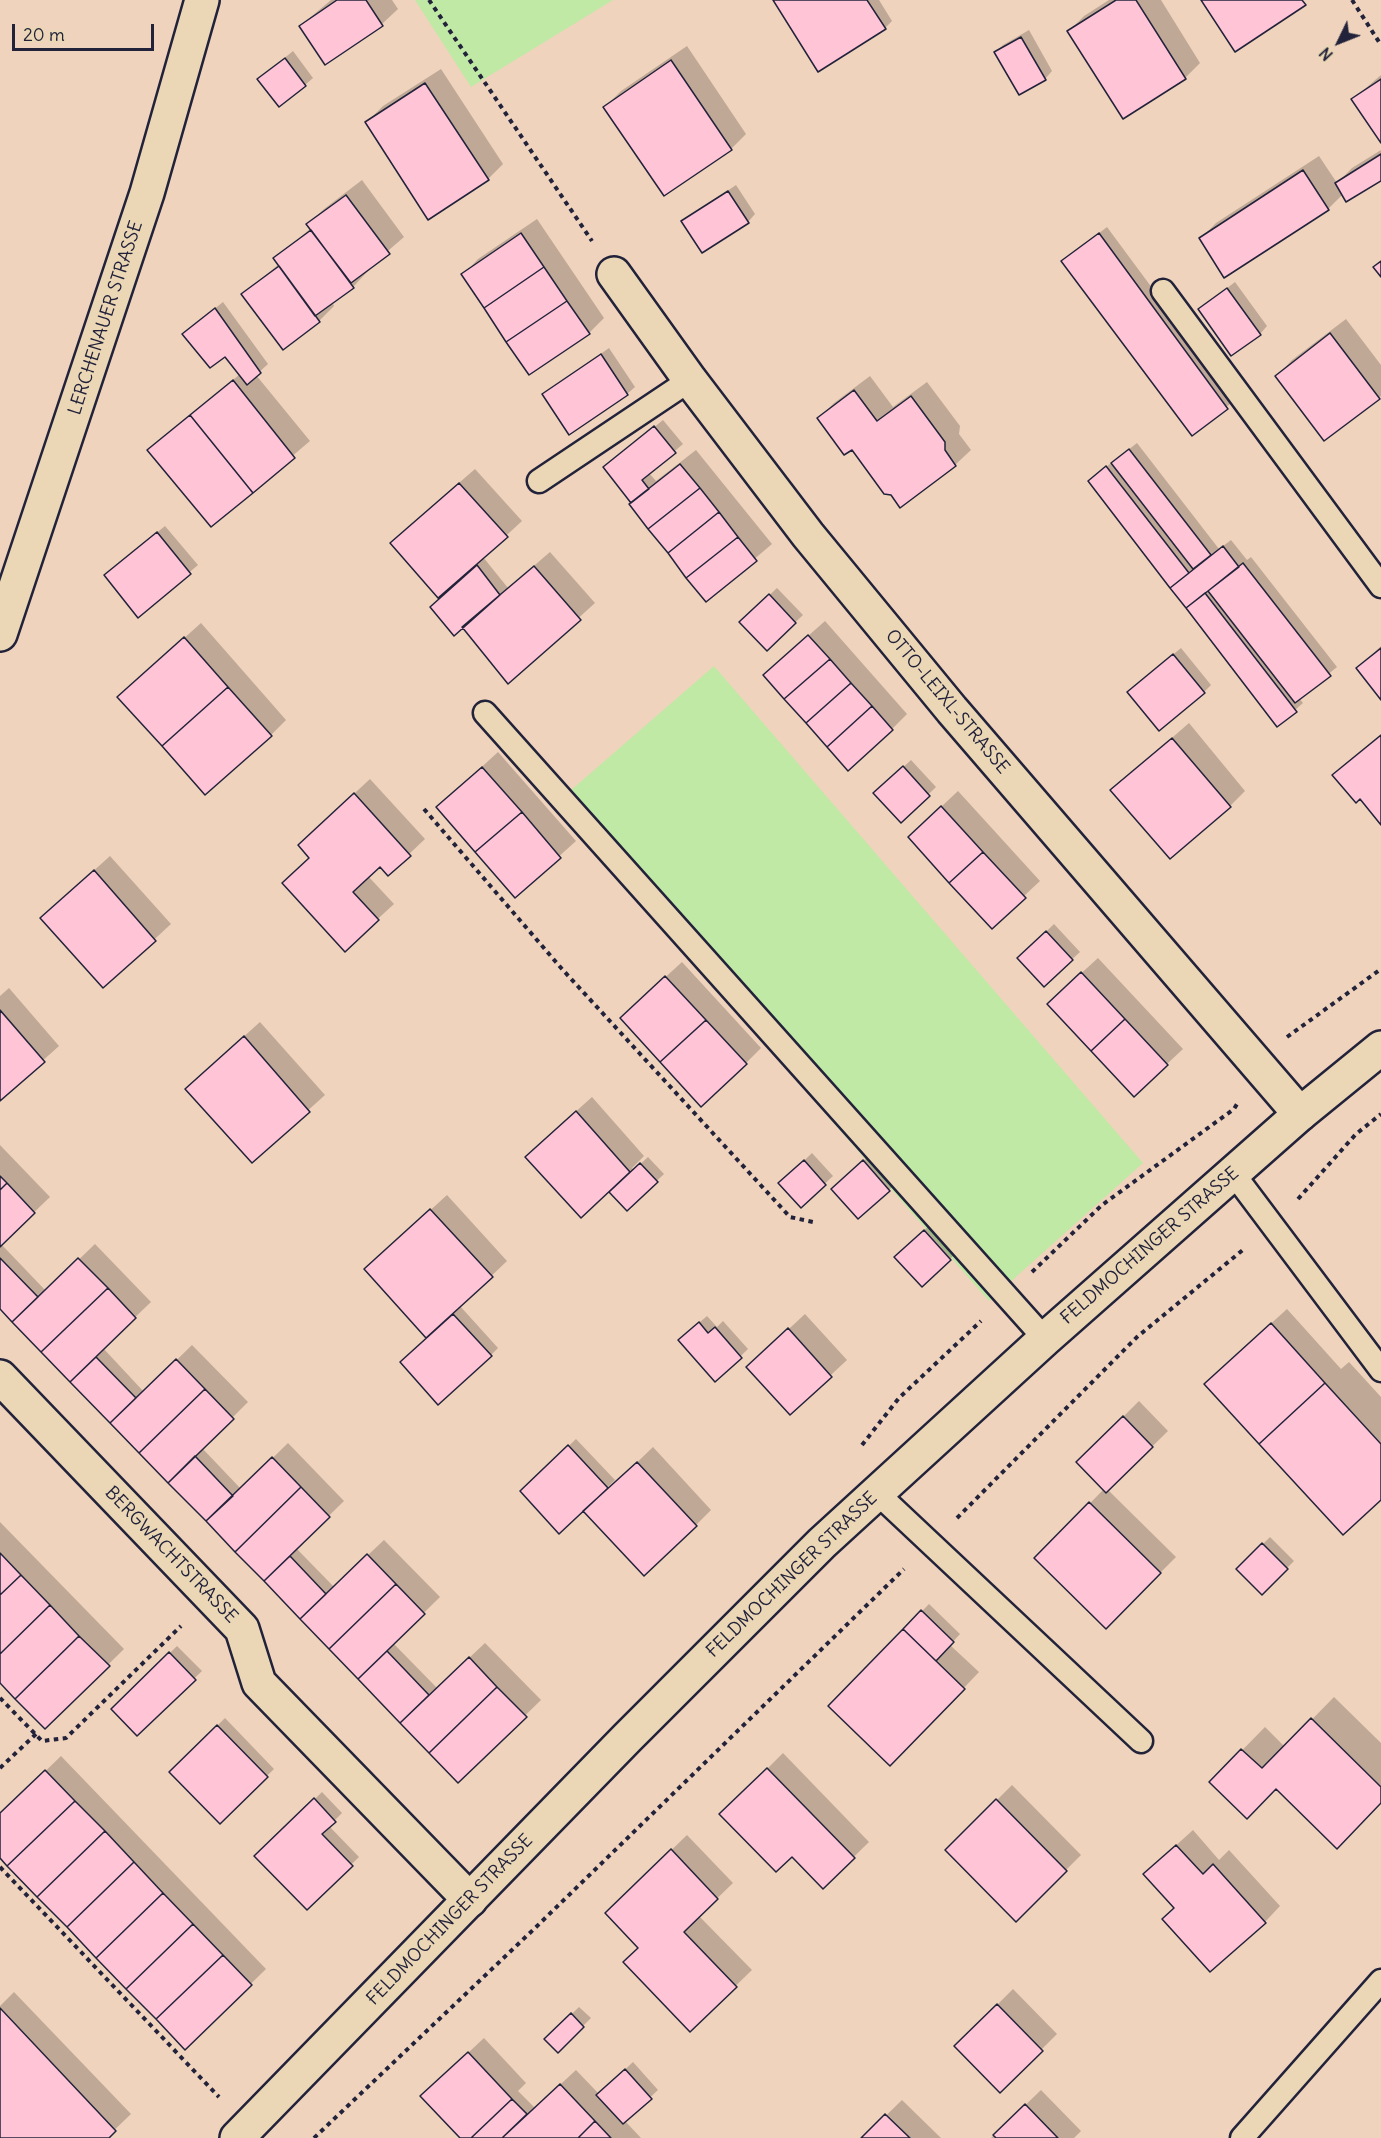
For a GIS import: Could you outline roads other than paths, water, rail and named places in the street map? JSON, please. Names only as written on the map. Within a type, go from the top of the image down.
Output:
[{"type":"main road","name":"LERCHENAUER STRASSE","points":[[0,634],[147,193],[202,0]]},
{"type":"main road","name":"OTTO-LEIXL-STRASSE","points":[[614,274],[690,380],[808,535],[944,701],[1300,1114]]},
{"type":"main road","name":"FELDMOCHINGER STRASSE","points":[[243,2133],[627,1738],[876,1492],[1300,1114],[1381,1048]]},
{"type":"main road","name":"BERGWACHTSTRASSE","points":[[0,1377],[242,1629],[259,1683],[470,1900]]},
{"type":"lane","points":[[1163,291],[1381,586]]},
{"type":"lane","points":[[539,481],[690,380]]},
{"type":"lane","points":[[485,714],[1045,1339]]},
{"type":"lane","points":[[1233,1173],[1381,1370]]},
{"type":"lane","points":[[876,1492],[1140,1741]]},
{"type":"lane","points":[[1242,2138],[1381,1981]]}]
